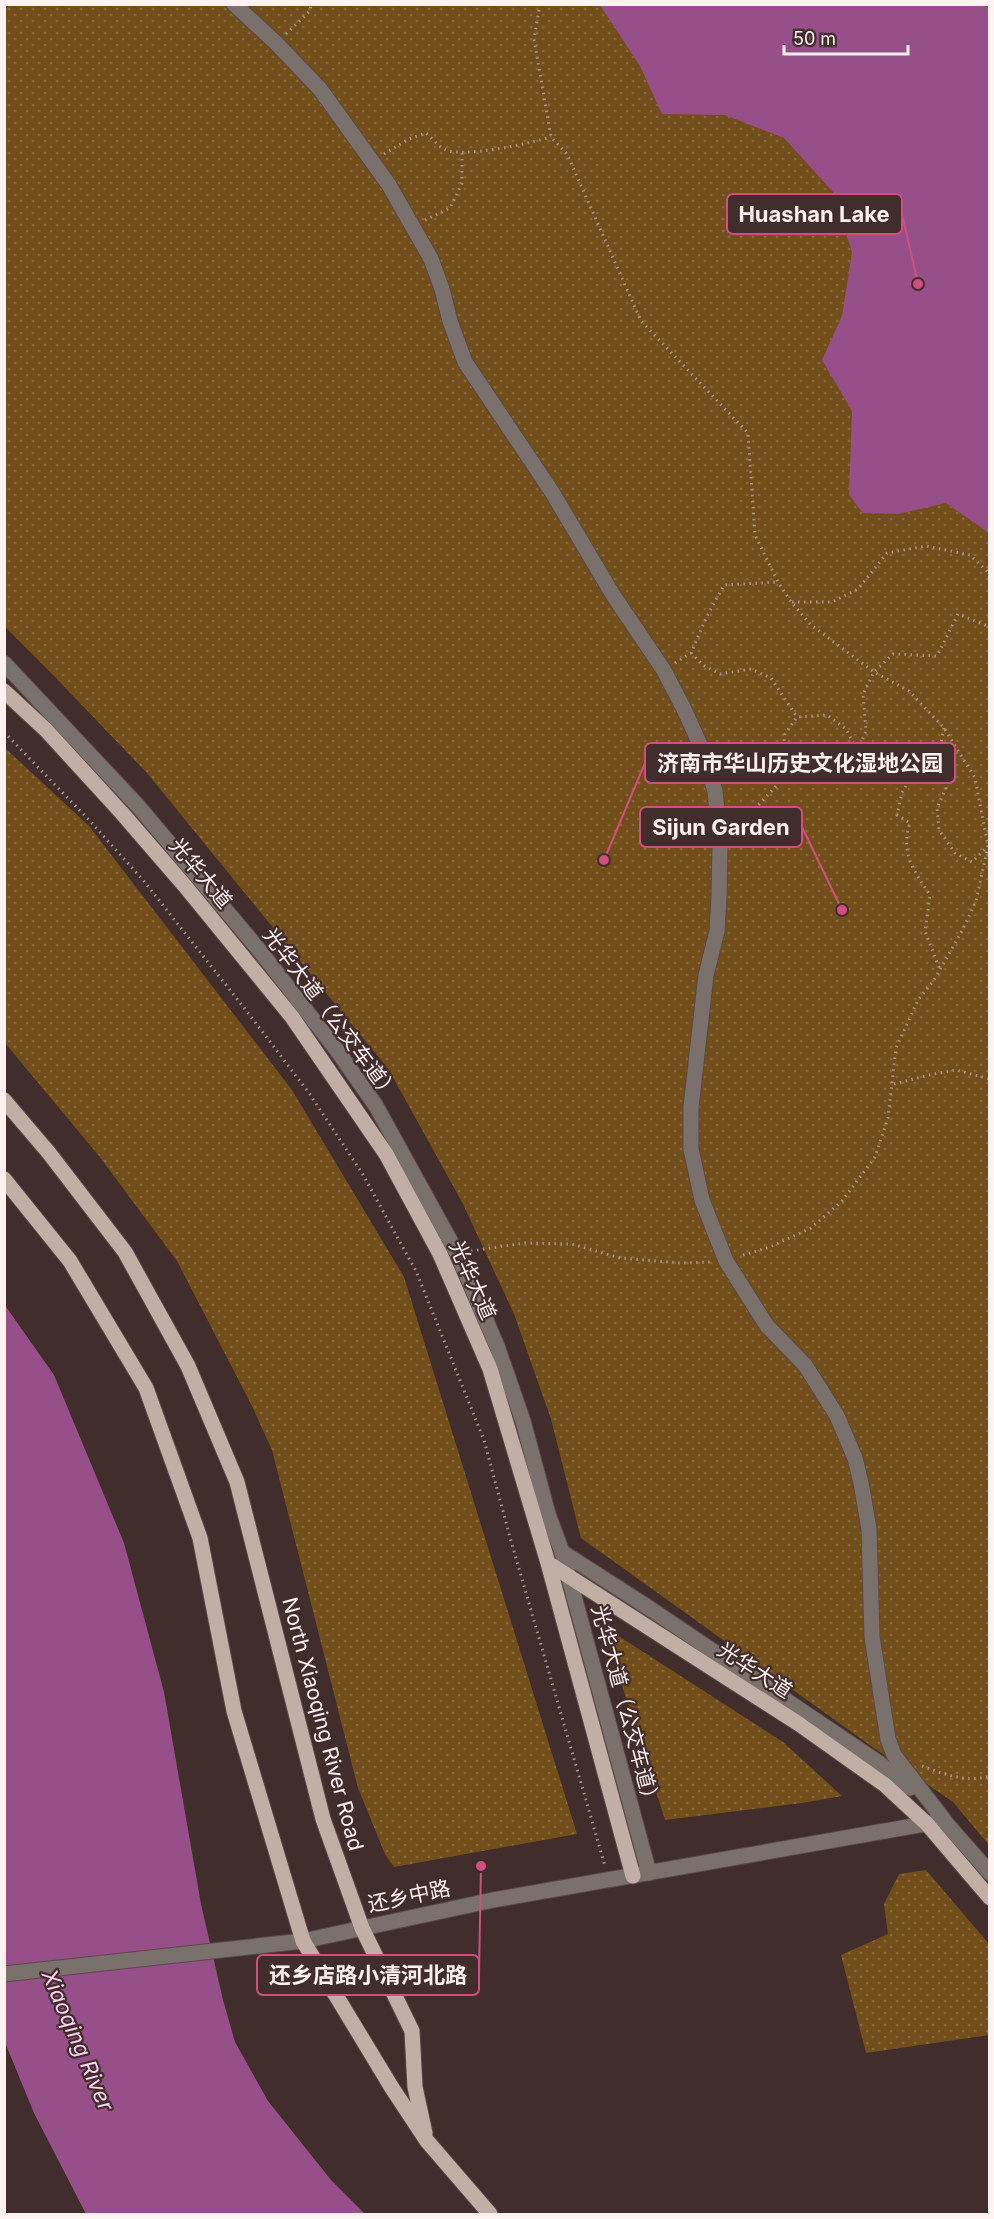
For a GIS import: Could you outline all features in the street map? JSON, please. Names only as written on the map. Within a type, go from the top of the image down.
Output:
[{"type":"main road","name":"光华大道","points":[[4,691],[53,738],[192,894],[292,1017],[386,1154],[440,1254],[490,1369],[548,1563],[799,1724],[885,1785],[927,1824],[990,1898]]},
{"type":"main road","name":"North Xiaoqing River Road","points":[[4,1100],[49,1153],[125,1252],[188,1366],[237,1482],[323,1819],[362,1928],[412,2031],[415,2087],[427,2141]]},
{"type":"main road","points":[[4,1179],[70,1261],[146,1388],[200,1538],[234,1711],[303,1941],[392,2088],[427,2141],[490,2214]]},
{"type":"main road","points":[[548,1563],[633,1876]]},
{"type":"street","points":[[234,4],[320,89],[372,161],[413,226],[431,259],[465,362],[552,492],[612,595],[663,669],[702,749],[714,791],[720,843],[717,931],[705,986],[691,1107],[691,1149],[702,1200],[726,1260],[767,1326],[800,1359],[815,1380],[837,1416],[855,1458],[869,1529],[872,1637],[888,1739],[894,1755],[945,1820]]},
{"type":"street","name":"光华大道（公交车道）","points":[[4,663],[138,806],[260,951],[330,1040],[376,1106],[457,1253],[497,1346],[523,1421],[548,1514],[562,1552],[650,1874]]},
{"type":"street","name":"光华大道（公交车道）","points":[[562,1552],[879,1762],[945,1820],[990,1873]]},
{"type":"street","name":"还乡中路","points":[[4,1974],[249,1945],[303,1941],[493,1900],[945,1820]]},
{"type":"path","points":[[276,43],[310,11],[311,4]]},
{"type":"path","points":[[457,1253],[525,1243],[572,1244],[620,1258],[681,1263],[726,1260],[770,1247],[811,1228],[842,1201],[875,1157],[888,1118],[894,1084],[896,1048],[918,1000],[940,970],[976,902],[989,846],[975,778],[944,728],[909,692],[874,672],[811,625],[791,602],[778,582],[755,535],[748,433],[641,321],[567,154],[551,137],[534,39],[540,4]]},
{"type":"path","points":[[372,161],[409,139],[426,133],[444,150],[462,153],[518,146],[551,137]]},
{"type":"path","points":[[413,226],[450,208],[462,183],[462,153]]},
{"type":"path","points":[[791,602],[832,602],[858,589],[887,553],[926,546],[970,555],[990,574]]},
{"type":"path","points":[[663,669],[691,653],[724,585],[778,582]]},
{"type":"path","points":[[858,750],[866,730],[863,694],[874,672],[893,654],[937,656],[958,614],[990,627]]},
{"type":"path","points":[[691,653],[703,665],[720,674],[751,669],[771,678],[797,717]]},
{"type":"path","points":[[797,717],[827,715],[846,729],[867,768],[883,767],[907,784],[902,793],[897,815],[910,823],[905,837],[910,864],[930,895],[925,931],[940,970]]},
{"type":"path","points":[[720,843],[742,831],[747,817],[778,784],[785,734],[797,717]]},
{"type":"path","points":[[944,728],[941,743],[946,788],[937,808],[939,830],[955,853],[972,862],[989,846]]},
{"type":"path","points":[[4,732],[143,880],[309,1093],[362,1173],[416,1271],[484,1440],[609,1881]]},
{"type":"path","points":[[894,1084],[957,1070],[990,1079]]},
{"type":"path","points":[[920,1765],[953,1777],[978,1780],[990,1776]]},
{"type":"shaded area","points":[[4,5],[989,5],[989,1845],[953,1802],[581,1538],[551,1419],[514,1314],[463,1204],[389,1070],[147,773],[5,627]]},
{"type":"shaded area","points":[[4,747],[89,826],[292,1090],[404,1277],[577,1834],[394,1867],[385,1854],[358,1788],[272,1450],[251,1404],[177,1261],[99,1156],[5,1043]]},
{"type":"shaded area","points":[[603,1626],[783,1742],[842,1796],[665,1820]]},
{"type":"shaded area","points":[[926,1870],[989,1944],[989,2035],[866,2053],[841,1955],[888,1934],[884,1904],[899,1874]]},
{"type":"water","points":[[600,5],[989,5],[989,533],[946,503],[898,514],[863,513],[849,495],[852,411],[822,360],[842,316],[852,252],[833,192],[784,138],[725,115],[662,114],[640,66]]},
{"type":"water","name":"Xiaoqing River","points":[[4,1304],[54,1375],[124,1543],[164,1692],[201,1904],[235,2042],[268,2101],[331,2180],[365,2214],[86,2214],[34,2113],[6,2045]]},
{"type":"place","name":"Huashan Lake","points":[[918,284]]},
{"type":"place","name":"济南市华山历史文化湿地公园","points":[[604,860]]},
{"type":"place","name":"Sijun Garden","points":[[842,910]]},
{"type":"place","name":"还乡店路小清河北路","points":[[481,1866]]}]
